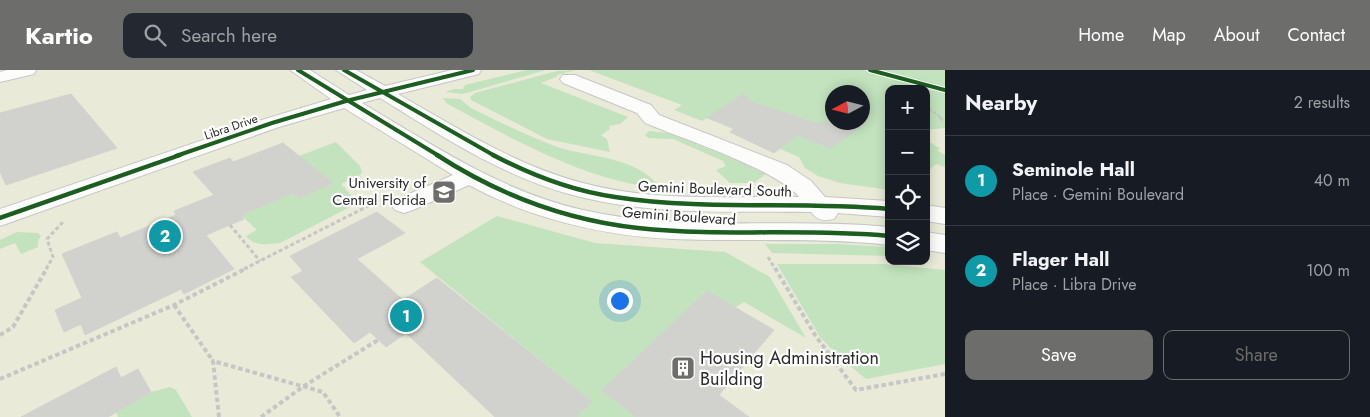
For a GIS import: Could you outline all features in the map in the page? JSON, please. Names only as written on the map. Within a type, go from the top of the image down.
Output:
[{"type":"street","points":[[0,76],[28,70]]},
{"type":"street","name":"Gemini Boulevard","points":[[298,70],[346,101],[493,188],[534,205],[587,220],[639,228],[885,236]]},
{"type":"street","name":"Gemini Boulevard South","points":[[344,70],[487,154],[532,173],[612,197],[677,203],[819,204],[885,209]]},
{"type":"street","name":"Libra Drive","points":[[0,218],[272,123],[346,101],[472,70]]},
{"type":"street","points":[[569,79],[644,109],[652,119],[780,170],[803,186],[819,204],[838,233]]},
{"type":"street","points":[[24,210],[48,213],[74,210],[114,196],[125,187],[136,170]]},
{"type":"street","points":[[412,202],[471,176]]},
{"type":"street","points":[[930,214],[945,216]]},
{"type":"street","points":[[930,242],[945,244]]},
{"type":"path","points":[[930,109],[938,113],[941,117],[939,119],[945,120]]},
{"type":"path","points":[[0,379],[174,305],[383,198],[412,202]]},
{"type":"path","points":[[0,335],[13,327],[53,257],[47,239],[74,210]]},
{"type":"path","points":[[230,225],[261,261]]},
{"type":"path","points":[[753,232],[815,335],[856,390],[945,374]]},
{"type":"path","points":[[174,305],[213,361],[220,417]]},
{"type":"path","points":[[261,417],[304,386],[378,340]]},
{"type":"path","points":[[213,361],[323,392],[340,417]]},
{"type":"shaded area","name":"University of Central Florida","points":[[0,70],[945,70],[945,417],[0,417]]},
{"type":"green space","points":[[527,70],[546,70],[463,94],[445,92],[463,89],[465,85]]},
{"type":"green space","points":[[576,70],[557,75],[541,83],[628,117],[620,124],[609,126],[610,129],[601,135],[607,139],[610,152],[547,139],[471,100],[470,97],[475,93],[557,71]]},
{"type":"green space","points":[[589,70],[863,70],[916,85],[885,85],[885,189],[840,183],[818,176],[805,168],[799,157],[707,118],[702,121],[674,110],[682,105]]},
{"type":"green space","points":[[879,70],[945,70],[945,88]]},
{"type":"green space","points":[[930,89],[945,93],[945,128],[930,130]]},
{"type":"green space","points":[[443,98],[460,99],[471,108],[552,145],[624,163],[650,177],[661,188],[634,184],[578,168],[523,144],[446,103]]},
{"type":"green space","points":[[649,131],[669,133],[767,173],[754,183],[730,183],[716,170],[726,166],[723,161],[673,139],[648,138],[645,135]]},
{"type":"green space","points":[[336,142],[360,166],[362,172],[360,175],[341,184],[358,203],[280,243],[262,244],[249,240],[246,236],[257,230],[241,215],[293,193],[299,198],[333,183],[299,156]]},
{"type":"green space","points":[[930,142],[941,149],[937,150],[945,155],[945,167],[936,164],[930,169]]},
{"type":"green space","points":[[497,216],[595,243],[725,252],[770,277],[806,338],[744,302],[603,390],[636,417],[576,417],[579,414],[567,382],[420,262]]},
{"type":"green space","points":[[17,232],[38,233],[41,236],[38,241],[38,247],[21,254],[15,243],[0,249],[0,240]]},
{"type":"green space","points":[[765,244],[836,244],[885,247],[885,256],[772,253]]},
{"type":"green space","points":[[777,264],[884,264],[945,270],[945,364],[866,379],[838,356],[820,337]]},
{"type":"green space","points":[[170,387],[176,390],[192,417],[118,417],[116,412],[151,392]]},
{"type":"building","points":[[71,94],[117,148],[6,185],[0,172],[0,113]]},
{"type":"building","points":[[743,94],[752,102],[812,122],[825,122],[825,130],[856,130],[831,148],[797,135],[774,153],[730,132],[735,128],[707,118]]},
{"type":"building","points":[[283,143],[333,183],[299,198],[293,193],[241,215],[244,219],[206,235],[234,269],[184,294],[181,289],[85,335],[81,324],[64,332],[55,310],[82,298],[62,254],[117,232],[120,238],[176,215],[174,211],[214,195],[193,172],[230,158],[233,162]]},
{"type":"building","points":[[377,212],[405,233],[357,259],[403,300],[437,278],[592,402],[576,417],[495,417],[406,333],[386,347],[370,332],[354,343],[291,277],[303,271],[290,256]]},
{"type":"building","name":"Housing Administration Building","points":[[707,291],[774,330],[719,395],[749,417],[636,417],[602,390]]},
{"type":"building","points":[[116,367],[121,378],[138,369],[151,392],[108,417],[21,417]]},
{"type":"cycle path","points":[[298,70],[478,181],[548,209],[603,223],[640,228],[702,232],[827,231],[885,236]]},
{"type":"cycle path","points":[[344,70],[441,127],[507,162],[541,177],[576,189],[613,197],[682,204],[820,205],[885,209]]},
{"type":"cycle path","points":[[0,218],[272,123],[346,101],[473,70]]},
{"type":"cycle path","points":[[870,70],[945,90]]},
{"type":"place","name":"University of Central Florida","points":[[444,192]]},
{"type":"place","name":"Flager Hall","points":[[165,236]]},
{"type":"place","name":"Seminole Hall","points":[[406,316]]},
{"type":"place","name":"Housing Administration Building","points":[[683,368]]}]
